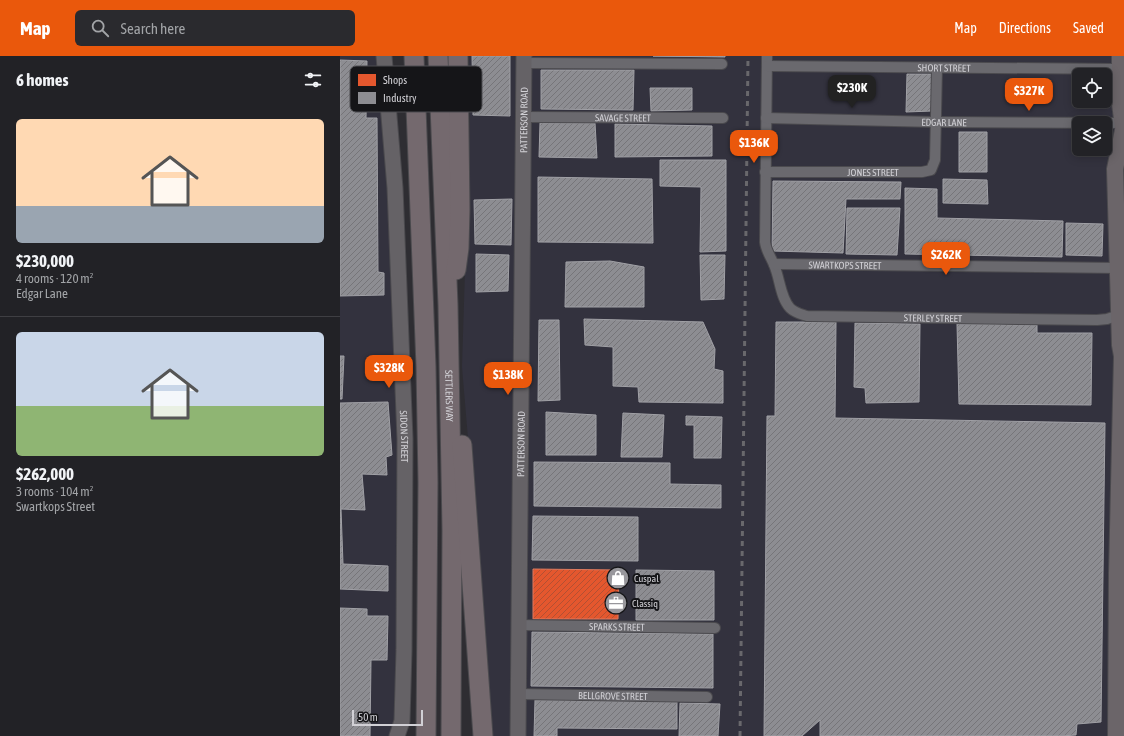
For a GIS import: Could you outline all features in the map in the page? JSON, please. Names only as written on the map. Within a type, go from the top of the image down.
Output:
[{"type":"highway","points":[[414,56],[414,66]]},
{"type":"highway","name":"SETTLERS WAY","points":[[438,56],[438,66]]},
{"type":"highway","points":[[458,56],[458,66]]},
{"type":"highway","points":[[416,112],[426,367],[428,482],[426,736]]},
{"type":"highway","name":"SETTLERS WAY","points":[[440,112],[448,305],[452,464],[451,736]]},
{"type":"highway","points":[[448,305],[459,248],[458,112]]},
{"type":"highway","points":[[448,342],[458,364],[461,434],[483,736]]},
{"type":"main road","points":[[1116,736],[1120,708],[1123,354],[1120,345],[1122,314],[1121,270],[1115,169],[1123,129],[1120,63]]},
{"type":"street","name":"SIDON STREET","points":[[384,56],[385,66]]},
{"type":"street","points":[[524,60],[722,64]]},
{"type":"street","name":"PATTERSON ROAD","points":[[518,736],[524,60]]},
{"type":"street","points":[[767,61],[765,242],[766,249],[774,264]]},
{"type":"street","name":"SHORT STREET","points":[[767,61],[878,61],[937,68],[1120,63]]},
{"type":"street","name":"JONES STREET","points":[[765,172],[928,171],[934,168],[937,68]]},
{"type":"street","name":"SIDON STREET","points":[[389,112],[395,188],[405,439],[400,731]]},
{"type":"street","name":"SAVAGE STREET","points":[[524,117],[723,118]]},
{"type":"street","name":"EDGAR LANE","points":[[766,118],[936,122],[1123,129]]},
{"type":"street","name":"SWARTKOPS STREET","points":[[774,264],[1121,270]]},
{"type":"street","name":"STERLEY STREET","points":[[774,264],[786,301],[790,308],[799,314],[807,316],[1097,320],[1122,314]]},
{"type":"street","name":"SPARKS STREET","points":[[518,625],[715,628]]},
{"type":"street","name":"BELLGROVE STREET","points":[[518,694],[707,697]]},
{"type":"shaded area","points":[[340,56],[377,56],[378,66],[350,66],[350,112],[381,112],[388,200],[397,437],[396,647],[394,720],[389,736],[340,736]]},
{"type":"shaded area","points":[[469,56],[1114,56],[1124,163],[1124,736],[493,736],[462,367],[470,112],[482,112],[482,66],[469,66]]},
{"type":"building: Shops","points":[[533,569],[619,570],[618,619],[533,619]]},
{"type":"building: Industry","points":[[472,56],[510,56],[510,116],[473,115],[473,112],[482,112],[482,66],[472,66]]},
{"type":"building: Industry","points":[[653,56],[725,56],[725,57]]},
{"type":"building: Industry","points":[[340,60],[367,61],[367,66],[350,66],[350,112],[366,112],[366,118],[377,118],[378,272],[384,273],[384,295],[340,296]]},
{"type":"building: Industry","points":[[541,70],[634,70],[633,110],[541,109]]},
{"type":"building: Industry","points":[[907,74],[932,74],[932,111],[906,112]]},
{"type":"building: Industry","points":[[650,88],[692,88],[692,110],[651,111]]},
{"type":"building: Industry","points":[[540,123],[595,123],[597,158],[539,157]]},
{"type":"building: Industry","points":[[615,124],[712,126],[712,156],[615,157]]},
{"type":"building: Industry","points":[[959,132],[987,132],[987,172],[959,172]]},
{"type":"building: Industry","points":[[660,160],[726,160],[726,251],[700,252],[701,187],[660,186]]},
{"type":"building: Industry","points":[[538,177],[652,179],[653,243],[538,242]]},
{"type":"building: Industry","points":[[943,179],[987,180],[988,204],[943,203]]},
{"type":"building: Industry","points":[[773,181],[901,182],[900,199],[846,199],[843,253],[772,251]]},
{"type":"building: Industry","points":[[905,188],[937,189],[937,218],[1063,221],[1062,257],[905,254]]},
{"type":"building: Industry","points":[[512,199],[511,245],[475,244],[474,200]]},
{"type":"building: Industry","points":[[847,208],[900,208],[897,255],[846,254]]},
{"type":"building: Industry","points":[[1066,223],[1103,224],[1102,256],[1066,255]]},
{"type":"building: Industry","points":[[476,254],[509,255],[508,291],[476,292]]},
{"type":"building: Industry","points":[[700,255],[725,255],[724,299],[701,300]]},
{"type":"building: Industry","points":[[610,261],[644,267],[644,307],[565,307],[566,262]]},
{"type":"building: Industry","points":[[584,319],[703,322],[715,349],[714,369],[723,371],[723,403],[639,402],[638,387],[613,386],[613,347],[585,345]]},
{"type":"building: Industry","points":[[539,320],[559,320],[560,400],[538,401]]},
{"type":"building: Industry","points":[[776,322],[836,322],[835,418],[1105,423],[1101,722],[1077,724],[1076,735],[1060,736],[820,736],[820,720],[802,736],[764,736],[767,416],[775,416]]},
{"type":"building: Industry","points":[[855,323],[920,324],[919,402],[866,403],[865,388],[854,387]]},
{"type":"building: Industry","points":[[957,324],[1037,325],[1037,333],[1092,333],[1091,405],[959,404]]},
{"type":"building: Industry","points":[[340,356],[344,356],[342,399],[340,399]]},
{"type":"building: Industry","points":[[388,402],[392,455],[386,457],[387,475],[362,474],[365,510],[341,509],[343,564],[388,566],[388,591],[340,589],[340,403]]},
{"type":"building: Industry","points":[[546,412],[596,415],[596,455],[546,455]]},
{"type":"building: Industry","points":[[623,413],[664,415],[662,457],[621,457]]},
{"type":"building: Industry","points":[[686,416],[722,417],[721,458],[694,458],[694,425],[686,425]]},
{"type":"building: Industry","points":[[534,462],[670,463],[670,484],[721,485],[721,508],[534,506]]},
{"type":"building: Industry","points":[[533,516],[638,517],[638,561],[532,560]]},
{"type":"building: Industry","points":[[636,570],[714,571],[714,620],[636,620]]},
{"type":"building: Industry","points":[[340,608],[367,609],[367,616],[388,616],[387,660],[371,660],[370,736],[340,736]]},
{"type":"building: Industry","points":[[532,632],[713,634],[713,688],[531,686]]},
{"type":"building: Industry","points":[[535,700],[677,702],[677,729],[557,728],[557,736],[534,736]]},
{"type":"building: Industry","points":[[680,703],[720,704],[718,736],[679,736]]},
{"type":"railway","points":[[740,736],[748,56]]},
{"type":"place","name":"Cuspal","points":[[618,578]]},
{"type":"place","name":"Classiq","points":[[616,603]]}]
